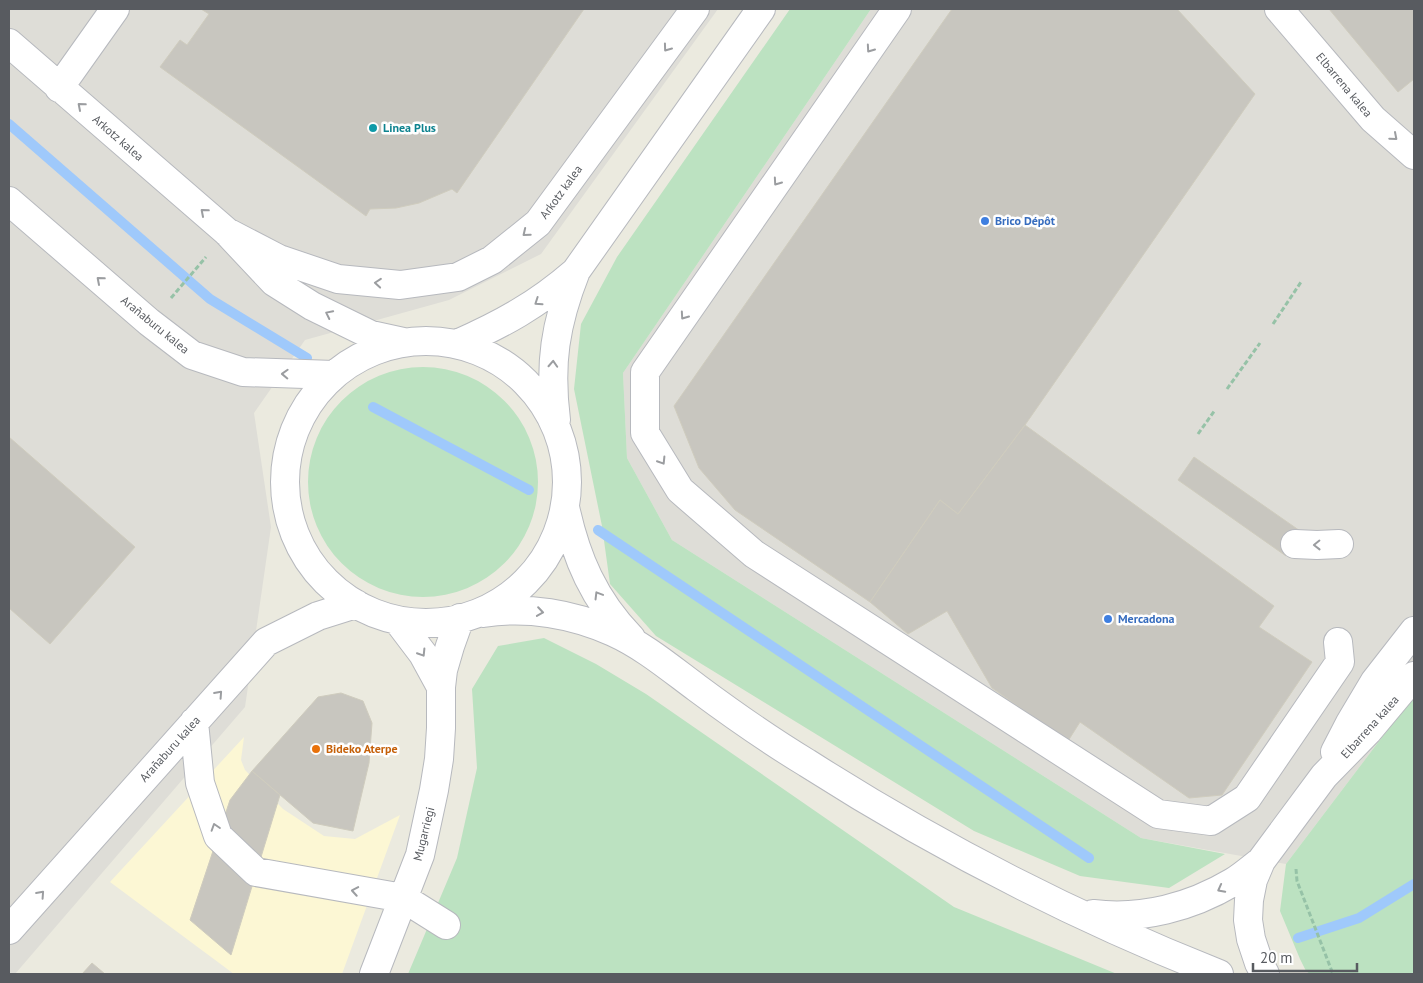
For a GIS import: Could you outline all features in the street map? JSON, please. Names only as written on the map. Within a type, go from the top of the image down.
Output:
[{"type":"street","points":[[59,88],[115,9]]},
{"type":"street","name":"Arkotz kalea","points":[[228,232],[279,259],[338,279],[400,285],[458,276],[492,260],[538,223],[695,9]]},
{"type":"street","points":[[467,616],[501,602],[524,583],[543,560],[557,534],[565,506],[567,480],[564,454],[557,430],[552,390],[554,352],[566,298],[576,272],[761,9]]},
{"type":"street","points":[[898,9],[645,372],[645,433],[680,490],[754,554],[1158,814],[1211,821],[1247,798],[1339,652],[1375,681]]},
{"type":"street","name":"Elbarrena kalea","points":[[1279,9],[1373,119],[1414,155]]},
{"type":"street","name":"Arkotz kalea","points":[[9,43],[228,232],[274,282],[312,306],[371,334],[407,342]]},
{"type":"street","name":"Arañaburu kalea","points":[[9,200],[149,322],[192,356],[243,372],[334,375]]},
{"type":"street","points":[[457,344],[520,314],[576,272]]},
{"type":"street","points":[[557,430],[534,391],[500,362],[457,344],[432,341],[407,342],[381,349],[356,360],[334,375],[315,395],[301,417],[291,443],[285,469],[285,496],[290,522],[300,547],[315,570],[334,589],[356,604],[398,621],[421,623],[444,622],[501,610],[530,610],[558,614],[614,632],[640,646],[722,707],[806,763],[907,824],[1008,879],[1074,912],[1219,974]]},
{"type":"street","points":[[565,506],[578,556],[590,581],[604,605],[620,626],[640,646]]},
{"type":"street","points":[[1296,544],[1317,546],[1339,544]]},
{"type":"street","name":"Arañaburu kalea","points":[[9,930],[266,642],[318,616],[356,604]]},
{"type":"street","name":"Mugarriegi","points":[[374,974],[420,855],[434,790],[441,728],[441,687],[447,653],[467,616]]},
{"type":"street","name":"Mugarriegi","points":[[398,621],[423,654],[441,687]]},
{"type":"street","name":"Elbarrena kalea","points":[[1324,776],[1350,723],[1375,681],[1414,631]]},
{"type":"street","name":"Elbarrena kalea","points":[[1375,681],[1414,650]]},
{"type":"street","name":"Elbarrena kalea","points":[[1074,912],[1108,916],[1142,914],[1175,908],[1206,897],[1235,881],[1261,861],[1324,776],[1368,731],[1414,676]]},
{"type":"street","points":[[194,722],[200,783],[218,836],[256,872],[403,898],[446,925]]},
{"type":"street","name":"Elbarrena kalea","points":[[1261,861],[1252,886],[1248,920],[1251,939],[1265,974]]},
{"type":"path","points":[[175,294],[203,262]]},
{"type":"path","points":[[1273,324],[1301,282]]},
{"type":"path","points":[[1227,389],[1260,343]]},
{"type":"path","points":[[1198,434],[1215,410]]},
{"type":"path","points":[[1297,881],[1334,974]]},
{"type":"shaded area","points":[[9,9],[718,9],[541,254],[449,300],[305,340],[254,413],[271,527],[245,707],[15,974],[9,974]]},
{"type":"shaded area","points":[[871,9],[1414,9],[1414,695],[1286,864],[1141,838],[672,540],[627,458],[623,373]]},
{"type":"shaded area","points":[[244,737],[241,760],[245,770],[283,809],[324,836],[355,839],[400,815],[342,974],[234,974],[110,882]]},
{"type":"green space","points":[[790,9],[871,9],[623,373],[627,458],[672,540],[1141,838],[1225,854],[1169,888],[1080,876],[974,831],[656,636],[610,584],[602,526],[574,389],[581,324],[617,257]]},
{"type":"green space","points":[[423,367],[456,372],[467,376],[496,393],[512,409],[524,428],[533,449],[538,482],[533,515],[529,526],[512,555],[496,571],[477,583],[456,592],[423,597],[390,592],[379,588],[350,571],[334,555],[322,536],[313,515],[308,482],[313,449],[317,438],[334,409],[350,393],[369,381],[390,372]]},
{"type":"green space","points":[[544,638],[596,664],[646,694],[954,907],[1117,974],[408,974],[457,858],[477,768],[472,689],[498,646]]},
{"type":"green space","points":[[1414,695],[1414,974],[1310,974],[1306,971],[1300,959],[1280,911],[1286,864]]},
{"type":"building","name":"Linea Plus","points":[[201,9],[584,9],[457,193],[452,189],[419,203],[396,208],[370,209],[366,216],[160,67],[180,40],[187,45],[209,14]]},
{"type":"building","name":"Brico Dépôt","points":[[952,9],[1177,9],[1255,94],[1025,425],[958,514],[940,500],[870,602],[735,510],[699,468],[674,406]]},
{"type":"building","points":[[1329,9],[1414,9],[1414,79],[1398,92]]},
{"type":"building","name":"Mercadona","points":[[1025,425],[1274,606],[1259,627],[1312,662],[1222,795],[1189,798],[1080,722],[1068,741],[992,688],[947,611],[908,634],[870,602],[940,500],[958,514]]},
{"type":"building","points":[[9,437],[135,547],[50,644],[9,608]]},
{"type":"building","points":[[1194,457],[1303,533],[1286,556],[1178,480]]},
{"type":"building","points":[[341,693],[363,701],[372,723],[369,763],[353,831],[313,823],[252,771],[318,697]]},
{"type":"building","points":[[252,771],[280,795],[231,955],[190,920],[230,800]]},
{"type":"building","points":[[92,963],[105,974],[82,974]]},
{"type":"waterway","points":[[9,124],[210,299],[307,358]]},
{"type":"waterway","points":[[373,407],[529,490]]},
{"type":"waterway","points":[[598,530],[1089,858]]},
{"type":"waterway","points":[[1298,938],[1359,918],[1414,884]]},
{"type":"place","name":"Linea Plus","points":[[373,128]]},
{"type":"place","name":"Brico Dépôt","points":[[985,221]]},
{"type":"place","name":"Mercadona","points":[[1108,619]]},
{"type":"place","name":"Bideko Aterpe","points":[[316,749]]}]
